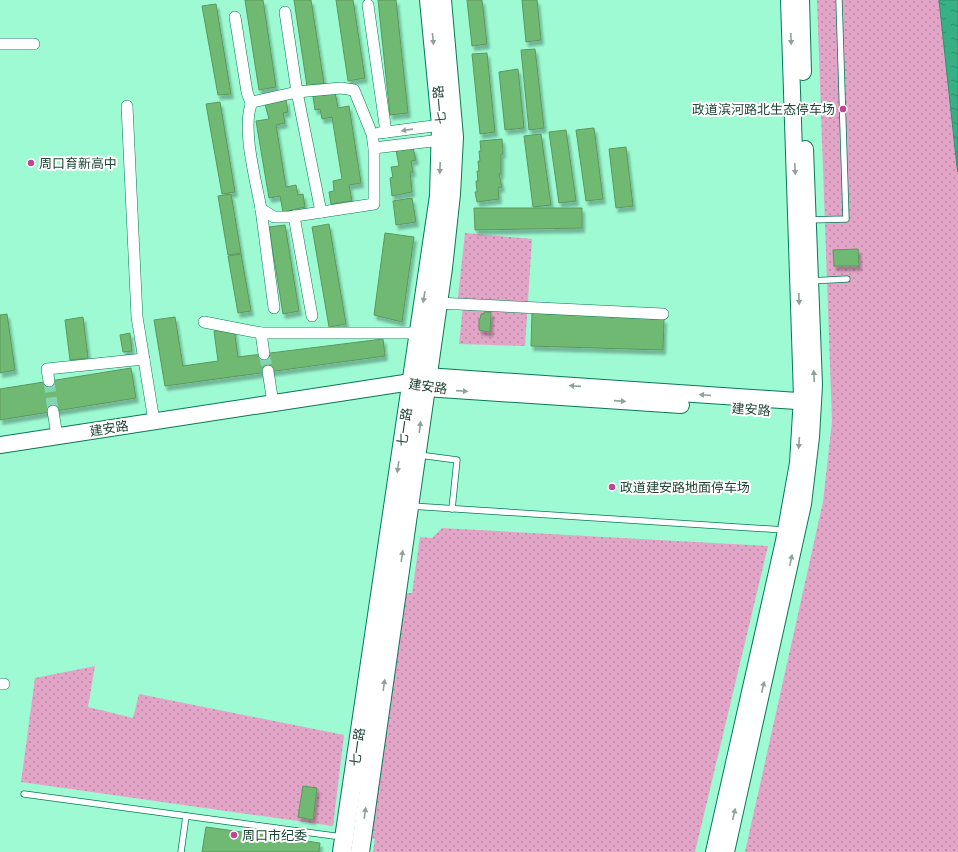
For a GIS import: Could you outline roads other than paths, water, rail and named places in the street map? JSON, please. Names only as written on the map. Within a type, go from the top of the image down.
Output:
[{"type":"main road","name":"七一路","points":[[360,852],[417,454],[421,382],[439,196],[441,132],[429,0]]},
{"type":"main road","name":"七一路","points":[[343,845],[421,382],[437,303],[451,194],[454,136],[442,0]]},
{"type":"main road","points":[[726,852],[803,504],[807,408],[789,0]]},
{"type":"main road","points":[[714,852],[786,530],[807,408],[814,385],[801,0]]},
{"type":"main road","name":"建安路","points":[[0,445],[421,382],[807,408]]},
{"type":"street","points":[[368,5],[386,132]]},
{"type":"street","points":[[284,12],[297,92],[321,212]]},
{"type":"street","points":[[235,17],[247,92],[251,103],[248,112],[248,133],[261,209],[274,308]]},
{"type":"street","points":[[0,44],[34,44]]},
{"type":"street","points":[[251,103],[297,92],[341,88],[354,90],[372,134],[374,148],[374,204],[294,216],[274,217],[261,209]]},
{"type":"street","points":[[126,106],[137,317],[154,421]]},
{"type":"street","points":[[372,134],[386,132],[441,132]]},
{"type":"street","points":[[374,148],[441,132]]},
{"type":"street","points":[[294,216],[312,316]]},
{"type":"street","points":[[437,303],[663,314]]},
{"type":"street","points":[[204,322],[261,333],[417,333]]},
{"type":"street","points":[[261,333],[264,354]]},
{"type":"street","points":[[49,381],[47,369],[144,359]]},
{"type":"street","points":[[268,371],[273,403]]},
{"type":"street","points":[[53,411],[56,436]]},
{"type":"lane","points":[[808,220],[846,219],[839,0]]},
{"type":"lane","points":[[810,281],[847,279]]},
{"type":"lane","points":[[417,454],[458,460],[452,509]]},
{"type":"lane","points":[[409,506],[786,530]]},
{"type":"lane","points":[[24,794],[186,816],[343,845]]},
{"type":"lane","points":[[181,852],[186,816]]},
{"type":"water","points":[[939,0],[958,0],[958,172],[957,167]]},
{"type":"tunnel","points":[[264,354],[268,371]]},
{"type":"tunnel","points":[[49,381],[53,411]]},
{"type":"place","name":"政道滨河路北生态停车场","points":[[843,109]]},
{"type":"place","name":"周口育新高中","points":[[31,163]]},
{"type":"place","name":"政道建安路地面停车场","points":[[612,487]]},
{"type":"place","name":"周口市纪委","points":[[234,835]]}]
